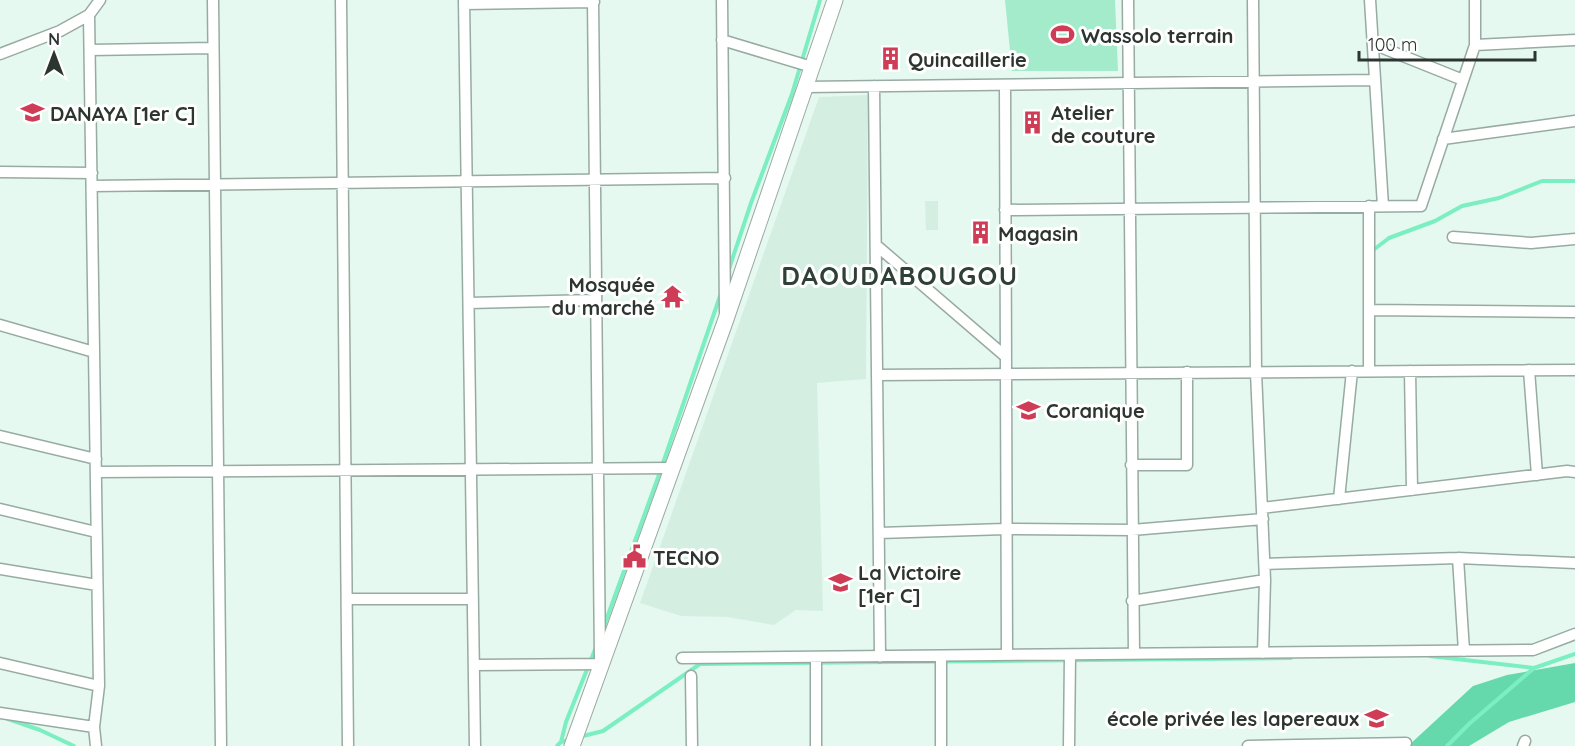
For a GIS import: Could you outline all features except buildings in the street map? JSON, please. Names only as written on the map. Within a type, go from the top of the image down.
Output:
[{"type":"street","points":[[0,54],[60,31],[89,15],[100,0]]},
{"type":"street","points":[[213,0],[221,746]]},
{"type":"street","points":[[341,0],[348,746]]},
{"type":"street","points":[[722,0],[725,322]]},
{"type":"street","points":[[572,746],[725,322],[835,0]]},
{"type":"street","points":[[1128,0],[1134,654]]},
{"type":"street","points":[[1253,0],[1256,372],[1266,580],[1263,653]]},
{"type":"street","points":[[1370,0],[1383,206]]},
{"type":"street","points":[[1005,210],[1421,206],[1475,45],[1475,0]]},
{"type":"street","points":[[475,746],[464,2],[594,1],[601,664]]},
{"type":"street","points":[[89,15],[99,686],[94,727],[96,746]]},
{"type":"street","points":[[723,40],[812,67]]},
{"type":"street","points":[[1475,45],[1575,40]]},
{"type":"street","points":[[1373,44],[1463,80]]},
{"type":"street","points":[[90,50],[213,48]]},
{"type":"street","points":[[806,87],[1375,80]]},
{"type":"street","points":[[1005,85],[1007,656]]},
{"type":"street","points":[[874,87],[880,657]]},
{"type":"street","points":[[1443,139],[1575,121]]},
{"type":"street","points":[[0,172],[92,173]]},
{"type":"street","points":[[92,186],[725,178]]},
{"type":"street","points":[[1369,206],[1369,371]]},
{"type":"street","points":[[1453,237],[1530,243],[1575,239]]},
{"type":"street","points":[[876,245],[1005,356]]},
{"type":"street","points":[[469,303],[596,300]]},
{"type":"street","points":[[1369,310],[1575,312]]},
{"type":"street","points":[[0,326],[94,352]]},
{"type":"street","points":[[877,375],[1575,369]]},
{"type":"street","points":[[1529,370],[1537,475]]},
{"type":"street","points":[[1339,498],[1352,371]]},
{"type":"street","points":[[1410,371],[1412,490]]},
{"type":"street","points":[[1131,465],[1187,465],[1187,372]]},
{"type":"street","points":[[0,436],[96,459]]},
{"type":"street","points":[[96,471],[672,468]]},
{"type":"street","points":[[879,533],[1005,529],[1132,530],[1263,513],[1339,498],[1567,471],[1575,472]]},
{"type":"street","points":[[0,509],[96,532]]},
{"type":"street","points":[[1265,564],[1458,558],[1575,563]]},
{"type":"street","points":[[1458,558],[1464,651]]},
{"type":"street","points":[[0,569],[97,585]]},
{"type":"street","points":[[1132,601],[1266,580]]},
{"type":"street","points":[[347,598],[473,598]]},
{"type":"street","points":[[682,658],[1533,650],[1575,634]]},
{"type":"street","points":[[1069,746],[1070,655]]},
{"type":"street","points":[[941,656],[941,746]]},
{"type":"street","points":[[816,657],[816,746]]},
{"type":"street","points":[[0,663],[99,686]]},
{"type":"street","points":[[474,665],[601,664]]},
{"type":"street","points":[[691,676],[692,746]]},
{"type":"street","points":[[0,713],[94,727]]},
{"type":"street","points":[[1248,746],[1406,743]]},
{"type":"shaded area","points":[[868,95],[866,379],[817,383],[823,611],[796,610],[774,625],[727,617],[681,616],[640,603],[819,97]]},
{"type":"shaded area","points":[[925,201],[938,201],[938,230],[926,230]]},
{"type":"green space","name":"Wassolo terrain","points":[[1005,0],[1115,0],[1118,71],[1012,71]]},
{"type":"green space","points":[[1575,663],[1575,702],[1509,722],[1469,746],[1408,746],[1473,686],[1507,675]]},
{"type":"waterway","points":[[728,272],[792,94],[820,0]]},
{"type":"waterway","points":[[1372,251],[1389,238],[1435,221],[1462,206],[1499,198],[1542,181],[1575,181]]},
{"type":"waterway","points":[[604,626],[720,296]]},
{"type":"waterway","points":[[561,742],[566,722],[596,647]]},
{"type":"waterway","points":[[1447,746],[1534,668],[1575,654]]},
{"type":"waterway","points":[[1430,656],[1534,668]]},
{"type":"waterway","points":[[579,737],[603,731],[700,664],[1291,658]]},
{"type":"waterway","points":[[8,719],[40,730],[74,746]]},
{"type":"waterway","points":[[557,746],[569,740]]},
{"type":"place","name":"Wassolo terrain","points":[[1063,35]]},
{"type":"place","name":"Quincaillerie","points":[[890,59]]},
{"type":"place","name":"DANAYA [1er C]","points":[[32,113]]},
{"type":"place","name":"Atelier de couture","points":[[1033,123]]},
{"type":"place","name":"Magasin","points":[[980,233]]},
{"type":"place","name":"Mosquée du marché","points":[[673,296]]},
{"type":"place","name":"Coranique","points":[[1028,410]]},
{"type":"place","name":"TECNO","points":[[635,557]]},
{"type":"place","name":"La Victoire [1er C]","points":[[840,583]]},
{"type":"place","name":"école privée les lapereaux","points":[[1377,718]]},
{"type":"district","name":"DAOUDABOUGOU","points":[[900,275]]}]
